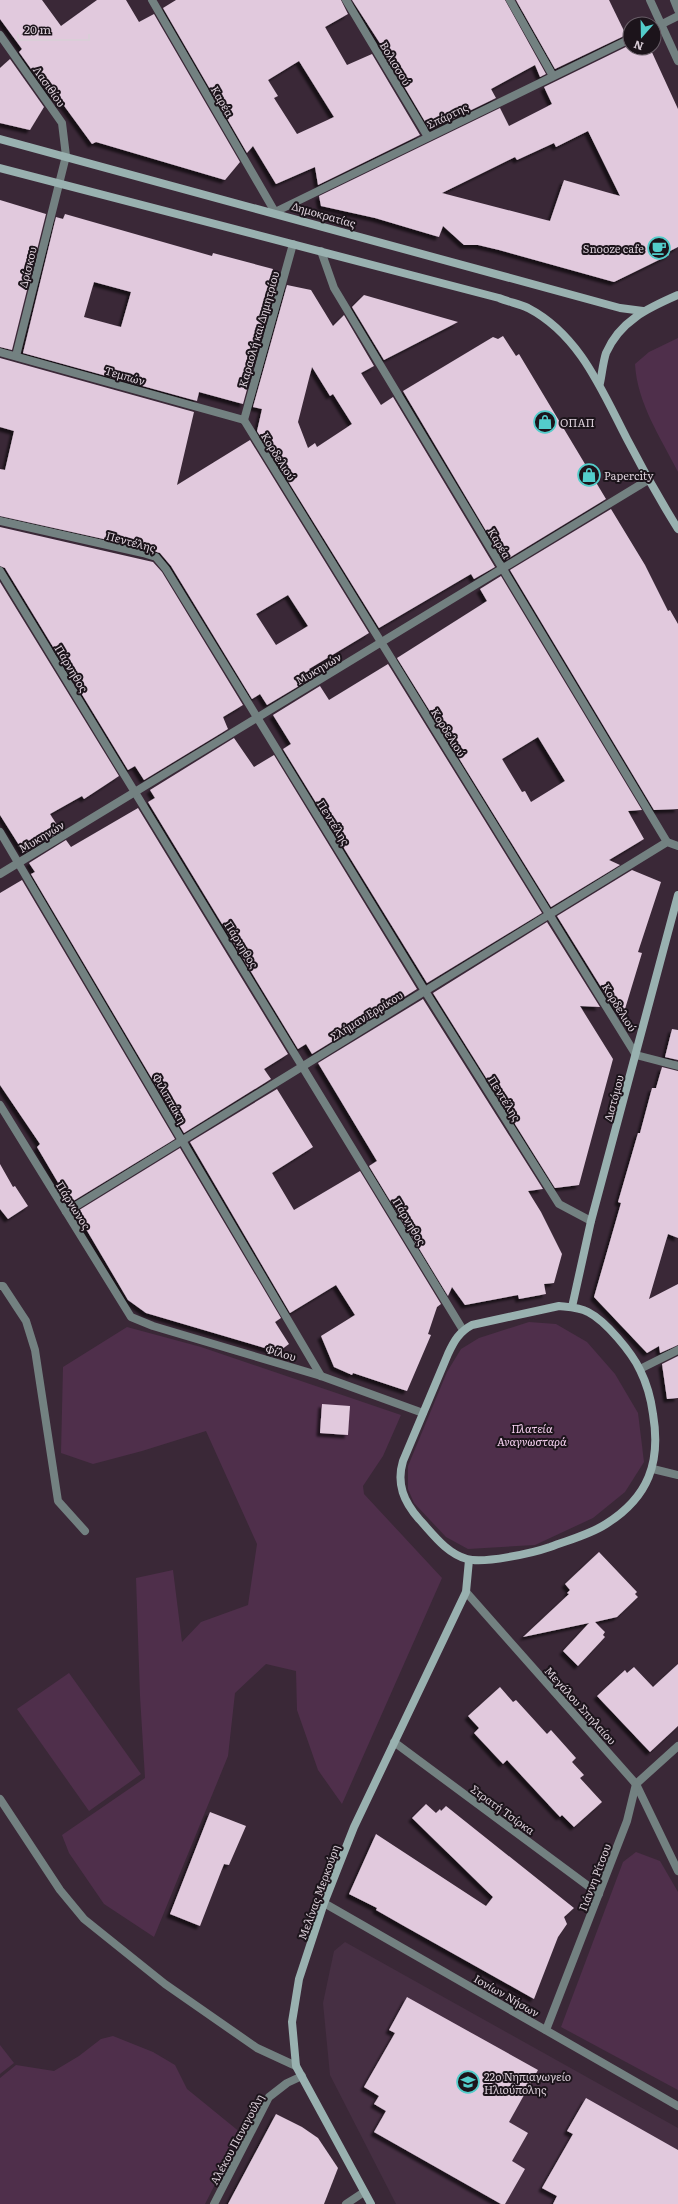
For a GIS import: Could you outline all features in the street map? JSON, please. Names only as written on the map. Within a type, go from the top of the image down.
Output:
[{"type":"street","name":"Καρέα","points":[[152,0],[275,212]]},
{"type":"street","name":"Βολισσού","points":[[346,0],[428,137]]},
{"type":"street","points":[[510,0],[553,76]]},
{"type":"street","points":[[650,0],[655,16]]},
{"type":"street","points":[[674,0],[678,10]]},
{"type":"street","points":[[662,24],[678,16]]},
{"type":"street","points":[[662,33],[678,61]]},
{"type":"street","name":"Λασιθίου","points":[[0,35],[62,123],[66,156]]},
{"type":"street","name":"Σπάρτης","points":[[275,212],[622,43]]},
{"type":"street","name":"Δημοκρατίας","points":[[0,139],[275,212],[613,306],[642,311]]},
{"type":"street","name":"Δρίσκου","points":[[16,356],[58,183],[66,156]]},
{"type":"street","points":[[0,168],[499,298],[528,308],[555,327],[584,360],[600,383],[648,480],[678,529]]},
{"type":"street","name":"Καραολή και Δημητρίου","points":[[244,420],[293,244]]},
{"type":"street","name":"Καρέα","points":[[321,251],[334,288],[666,842]]},
{"type":"street","points":[[600,383],[606,354],[617,335],[631,319],[642,311],[678,295]]},
{"type":"street","name":"Τεμπών","points":[[0,352],[244,420]]},
{"type":"street","name":"Κορδελιού","points":[[244,420],[636,1055]]},
{"type":"street","name":"Μυκηνών","points":[[0,874],[648,480]]},
{"type":"street","name":"Πεντέλης","points":[[0,521],[156,557],[166,568],[425,991],[559,1204],[591,1222]]},
{"type":"street","name":"Πάρνηθος","points":[[0,571],[304,1066],[463,1330]]},
{"type":"street","name":"Φιλιππάκη","points":[[0,832],[321,1376]]},
{"type":"street","points":[[666,842],[678,846]]},
{"type":"street","name":"Σλήμαν Ερρίκου","points":[[66,1212],[666,842]]},
{"type":"street","name":"Διστόμου","points":[[572,1307],[591,1222],[678,895]]},
{"type":"street","points":[[636,1055],[678,1066]]},
{"type":"street","name":"Πάρνωνος","points":[[0,1105],[131,1317]]},
{"type":"street","points":[[0,1286],[3,1286],[26,1321],[35,1350],[58,1501],[85,1531]]},
{"type":"street","points":[[559,1306],[572,1307],[587,1311],[597,1317],[626,1349],[640,1369],[646,1385],[656,1430],[653,1470],[645,1488],[632,1503],[606,1525],[531,1554],[468,1560],[458,1556],[444,1546],[409,1508],[402,1492],[399,1472],[454,1341],[463,1330],[472,1325],[559,1306]]},
{"type":"street","name":"Φίλου","points":[[131,1317],[153,1326],[321,1376],[423,1414]]},
{"type":"street","points":[[640,1369],[678,1350]]},
{"type":"street","points":[[653,1470],[678,1475]]},
{"type":"street","points":[[466,1592],[468,1560]]},
{"type":"street","name":"Μελίνας Μερκούρη","points":[[371,2204],[296,2066],[292,2022],[299,1979],[324,1902],[354,1827],[466,1592]]},
{"type":"street","name":"Μεγάλου Σπηλαίου","points":[[466,1592],[636,1784],[678,1871]]},
{"type":"street","name":"Στρατή Τσίρκα","points":[[394,1742],[599,1894]]},
{"type":"street","points":[[636,1784],[678,1746]]},
{"type":"street","name":"Γιάννη Ρίτσου","points":[[546,2030],[627,1821],[636,1784]]},
{"type":"street","points":[[0,1799],[60,1890],[84,1919],[165,1984],[257,2048],[296,2066]]},
{"type":"street","name":"Ιονίων Νήσων","points":[[324,1902],[678,2106]]},
{"type":"street","name":"Αλέκου Παναγούλη","points":[[214,2204],[269,2097],[287,2083],[302,2076]]},
{"type":"street","points":[[346,2204],[364,2192]]},
{"type":"shaded area","points":[[345,1942],[678,2128],[678,2204],[396,2204],[330,2075],[323,2003],[334,1951]]},
{"type":"green space","points":[[678,338],[678,472],[657,433],[645,406],[640,393],[635,364],[649,352]]},
{"type":"green space","name":"Πλατεία Αναγνωσταρά","points":[[529,1322],[556,1324],[587,1342],[615,1374],[638,1413],[644,1462],[625,1492],[593,1518],[535,1545],[468,1549],[446,1537],[414,1503],[408,1489],[408,1466],[447,1372],[461,1349],[479,1338]]},
{"type":"green space","points":[[127,1327],[201,1347],[401,1415],[383,1456],[363,1486],[364,1494],[442,1578],[342,1804],[318,1770],[297,1710],[296,1671],[266,1664],[235,1693],[228,1756],[154,1937],[104,1904],[69,1853],[62,1835],[145,1778],[140,1696],[136,1578],[173,1570],[182,1642],[201,1622],[248,1605],[257,1544],[206,1431],[142,1451],[93,1464],[61,1453],[63,1367]]},
{"type":"green space","points":[[69,1673],[141,1774],[89,1811],[17,1709]]},
{"type":"green space","points":[[636,1852],[660,1861],[678,1892],[678,2090],[561,2027],[623,1862]]},
{"type":"green space","points":[[113,2036],[153,2052],[175,2065],[187,2089],[241,2133],[205,2204],[0,2204],[0,2078],[16,2065],[54,2071],[79,2056],[101,2039]]},
{"type":"green space","points":[[0,2045],[14,2063],[0,2074]]},
{"type":"building","points":[[0,0],[42,0],[61,26],[97,0],[126,0],[139,22],[154,14],[240,162],[225,180],[96,142],[92,144],[54,92],[51,97],[19,52],[22,49],[0,19]]},
{"type":"building","points":[[176,0],[341,0],[348,14],[325,27],[347,65],[372,54],[420,135],[318,185],[315,167],[276,184],[253,146],[247,153],[163,8]],"holes":[[[299,61],[334,117],[297,134],[274,98],[278,96],[268,80]]]},
{"type":"building","points":[[352,0],[505,0],[546,74],[540,77],[535,65],[491,89],[496,98],[430,130],[382,49],[383,48]]},
{"type":"building","points":[[516,0],[609,0],[622,27],[622,37],[555,69]]},
{"type":"building","points":[[622,49],[622,56],[654,56],[678,109],[678,247],[668,252],[669,255],[614,282],[499,250],[478,245],[464,245],[443,226],[439,237],[375,218],[321,206],[319,196],[500,108],[509,126],[552,104],[544,87]],"holes":[[[588,131],[620,196],[564,180],[550,221],[442,193],[515,157],[517,160],[554,143],[556,147]]]},
{"type":"building","points":[[10,59],[44,107],[30,130],[0,123],[0,68]]},
{"type":"building","points":[[0,200],[46,214],[12,350],[0,347]]},
{"type":"building","points":[[65,214],[212,256],[213,253],[273,269],[269,281],[276,283],[243,404],[199,392],[197,401],[23,353],[56,217],[63,219]],"holes":[[[94,282],[131,292],[121,327],[84,317]]]},
{"type":"building","points":[[287,285],[311,290],[333,326],[344,315],[374,366],[361,373],[381,405],[393,397],[495,567],[474,579],[471,574],[379,628],[257,431],[262,409],[253,407]],"holes":[[[312,367],[330,396],[333,394],[352,424],[317,447],[315,443],[308,448],[298,422]]]},
{"type":"building","points":[[364,295],[458,322],[384,360],[352,307]]},
{"type":"building","points":[[503,336],[516,356],[519,354],[606,499],[504,561],[403,391],[493,337],[498,339]]},
{"type":"building","points":[[0,358],[194,412],[177,485],[250,440],[369,633],[309,669],[314,677],[267,705],[260,694],[252,699],[171,566],[160,553],[144,548],[0,516],[0,469],[5,470],[14,431],[0,427]],"holes":[[[288,595],[308,626],[276,645],[256,614]]]},
{"type":"building","points":[[611,509],[645,565],[668,611],[670,610],[678,624],[678,809],[654,810],[510,570]]},
{"type":"building","points":[[0,527],[153,562],[162,572],[243,705],[223,717],[228,729],[144,780],[135,766],[128,770],[5,568],[0,566]]},
{"type":"building","points":[[501,576],[642,810],[628,811],[644,839],[609,860],[620,865],[551,907],[397,658],[487,601],[480,589]],"holes":[[[538,737],[565,781],[531,802],[525,791],[522,792],[502,759]]]},
{"type":"building","points":[[0,582],[119,776],[84,799],[82,796],[50,814],[61,831],[24,853],[0,815]]},
{"type":"building","points":[[388,664],[542,913],[427,983],[283,749],[291,744],[273,715],[320,686],[329,700]]},
{"type":"building","points":[[234,738],[254,767],[274,755],[417,989],[312,1054],[306,1044],[298,1049],[148,802],[155,798],[150,790]]},
{"type":"building","points":[[138,808],[288,1054],[264,1069],[271,1079],[184,1133],[31,874],[35,872],[29,863],[66,840],[71,847]]},
{"type":"building","points":[[632,870],[661,882],[638,952],[642,953],[625,1009],[614,1008],[557,916]]},
{"type":"building","points":[[22,880],[175,1139],[70,1203],[37,1147],[40,1144],[0,1085],[0,893]]},
{"type":"building","points":[[547,922],[600,1007],[580,1006],[613,1059],[579,1185],[555,1188],[433,993]]},
{"type":"building","points":[[423,999],[543,1189],[528,1191],[541,1212],[562,1254],[554,1283],[544,1284],[546,1294],[519,1299],[518,1295],[465,1305],[452,1287],[448,1296],[369,1166],[377,1161],[318,1063]]},
{"type":"building","points":[[672,1029],[678,1030],[678,1060],[665,1057]]},
{"type":"building","points":[[662,1067],[678,1071],[678,1238],[668,1234],[649,1299],[678,1284],[678,1345],[660,1353],[659,1346],[647,1353],[594,1297],[621,1203],[618,1202],[638,1133],[640,1133],[652,1088],[656,1088]]},
{"type":"building","points":[[277,1089],[313,1147],[272,1173],[294,1210],[360,1171],[441,1304],[437,1307],[428,1334],[431,1335],[407,1391],[353,1373],[352,1375],[334,1367],[321,1336],[355,1315],[336,1285],[290,1313],[190,1142]]},
{"type":"building","points":[[180,1148],[281,1318],[275,1322],[289,1344],[278,1352],[146,1313],[128,1300],[76,1212]]},
{"type":"building","points":[[0,1164],[13,1187],[15,1186],[28,1206],[8,1219],[0,1209]]},
{"type":"building","points":[[678,1356],[678,1398],[667,1399],[662,1364]]},
{"type":"building","points":[[322,1404],[350,1406],[348,1435],[320,1433]]},
{"type":"building","points":[[599,1552],[637,1592],[635,1594],[638,1597],[617,1617],[595,1622],[605,1632],[603,1635],[605,1637],[578,1666],[563,1651],[589,1623],[523,1637],[569,1594],[567,1593],[570,1590],[565,1584]]},
{"type":"building","points":[[678,1664],[678,1726],[650,1752],[597,1696],[625,1670],[627,1673],[634,1667],[653,1687]]},
{"type":"building","points":[[500,1687],[513,1702],[516,1700],[547,1734],[551,1730],[576,1758],[572,1762],[584,1775],[580,1778],[602,1802],[574,1827],[562,1815],[560,1817],[507,1760],[503,1764],[474,1733],[479,1728],[468,1716]]},
{"type":"building","points":[[426,1804],[436,1813],[440,1809],[441,1811],[446,1806],[574,1908],[564,1917],[567,1924],[558,1937],[534,1999],[376,1910],[377,1908],[349,1894],[376,1834],[486,1906],[493,1897],[412,1818]]},
{"type":"building","points":[[210,1812],[246,1826],[229,1865],[224,1864],[200,1926],[170,1914]]},
{"type":"building","points":[[407,1997],[538,2070],[509,2122],[528,2133],[512,2161],[525,2169],[505,2204],[501,2204],[374,2132],[386,2111],[374,2104],[379,2096],[364,2087],[395,2033],[389,2030]]},
{"type":"building","points":[[586,2098],[678,2150],[678,2204],[553,2204],[557,2196],[542,2188],[573,2134],[567,2131]]},
{"type":"building","points":[[276,2114],[302,2127],[318,2138],[338,2168],[324,2204],[228,2204]]},
{"type":"place","name":"Snooze cafe","points":[[659,248]]},
{"type":"place","name":"ΟΠΑΠ","points":[[545,422]]},
{"type":"place","name":"Papercity","points":[[589,475]]},
{"type":"place","name":"22ο Νηπιαγωγείο Ηλιούπολης","points":[[468,2082]]}]
